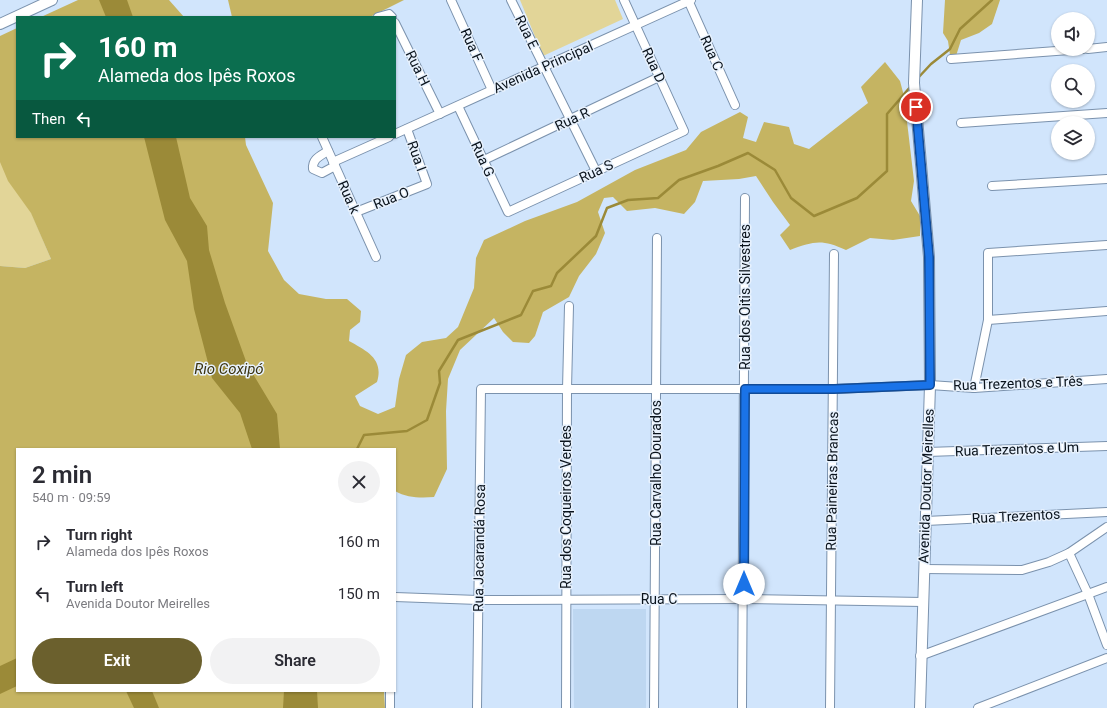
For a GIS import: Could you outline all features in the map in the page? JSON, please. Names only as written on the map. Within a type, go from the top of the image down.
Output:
[{"type":"main road","points":[[17,16],[52,0]]},
{"type":"main road","name":"Avenida Doutor Meirelles","points":[[917,0],[913,65],[929,257],[930,385],[920,656],[920,708]]},
{"type":"main road","points":[[0,24],[16,17]]},
{"type":"street","name":"Rua F","points":[[451,0],[492,90]]},
{"type":"street","name":"Rua E","points":[[511,0],[596,171]]},
{"type":"street","name":"Rua D","points":[[624,0],[684,131]]},
{"type":"street","name":"Avenida Principal","points":[[396,134],[690,0]]},
{"type":"street","name":"Rua C","points":[[690,0],[735,105]]},
{"type":"street","name":"Rua H","points":[[396,24],[440,114]]},
{"type":"street","points":[[1095,48],[1107,47]]},
{"type":"street","points":[[951,59],[1051,51]]},
{"type":"street","name":"Rua R","points":[[484,160],[659,78]]},
{"type":"street","name":"Rua G","points":[[458,106],[508,212]]},
{"type":"street","points":[[961,123],[1107,113]]},
{"type":"street","name":"Rua I","points":[[407,129],[426,184]]},
{"type":"street","name":"Rua S","points":[[508,212],[684,131]]},
{"type":"street","name":"Rua k","points":[[322,138],[376,257]]},
{"type":"street","points":[[328,151],[312,163],[313,169],[322,173],[334,164],[386,138]]},
{"type":"street","points":[[992,186],[1107,179]]},
{"type":"street","name":"Rua O","points":[[356,212],[426,184]]},
{"type":"street","name":"Rua dos Oitis Silvestres","points":[[742,708],[744,599],[745,198]]},
{"type":"street","name":"Rua Carvalho Dourados","points":[[654,708],[657,238]]},
{"type":"street","points":[[974,388],[988,320],[988,253],[1107,245]]},
{"type":"street","name":"Rua Paineiras Brancas","points":[[830,708],[834,254]]},
{"type":"street","name":"Rua dos Coqueiros Verdes","points":[[566,708],[567,389],[569,306]]},
{"type":"street","points":[[988,320],[1107,311]]},
{"type":"street","name":"Rua Trezentos e Três","points":[[481,389],[834,389],[930,385],[974,388],[1107,379]]},
{"type":"street","name":"Rua Jacarandá Rosa","points":[[477,708],[481,389]]},
{"type":"street","name":"Rua Trezentos e Um","points":[[928,452],[1107,446]]},
{"type":"street","name":"Rua Trezentos","points":[[926,521],[1107,512]]},
{"type":"street","points":[[924,569],[1022,570],[1049,562],[1069,553],[1107,527]]},
{"type":"street","points":[[1069,553],[1088,594],[1107,645]]},
{"type":"street","points":[[920,656],[1107,587]]},
{"type":"street","name":"Rua C","points":[[396,597],[478,600],[744,599],[923,602]]},
{"type":"street","points":[[978,708],[1107,658]]},
{"type":"street","points":[[390,692],[390,708]]},
{"type":"shaded area","points":[[78,0],[169,0],[183,16],[43,16]]},
{"type":"shaded area","points":[[228,0],[404,0],[372,16],[232,16]]},
{"type":"shaded area","points":[[520,0],[615,0],[623,19],[543,56]]},
{"type":"shaded area","points":[[945,0],[1000,0],[992,24],[979,33],[961,40],[956,56],[952,57],[950,55],[948,41],[943,33]]},
{"type":"shaded area","points":[[16,28],[16,138],[245,138],[246,145],[273,203],[268,251],[284,280],[299,294],[326,299],[347,299],[361,311],[360,322],[350,330],[349,341],[368,352],[376,362],[379,374],[377,382],[355,396],[360,406],[378,414],[395,407],[399,379],[406,355],[422,342],[446,338],[458,327],[474,288],[476,258],[484,240],[525,221],[577,202],[635,170],[686,150],[701,132],[740,112],[748,117],[743,138],[756,142],[764,122],[789,127],[794,144],[809,149],[868,103],[861,87],[885,62],[900,81],[904,96],[914,181],[911,201],[920,216],[920,236],[893,240],[870,238],[846,250],[838,246],[818,242],[790,250],[780,235],[790,225],[756,176],[739,179],[703,181],[695,202],[684,214],[655,208],[627,211],[613,197],[604,198],[598,212],[605,233],[596,254],[579,276],[569,297],[543,312],[535,336],[529,343],[513,342],[503,332],[494,318],[460,350],[448,379],[446,411],[447,469],[434,497],[414,497],[396,491],[396,448],[16,448],[16,692],[384,692],[385,708],[0,708],[0,266],[25,268],[51,259],[31,213],[8,181],[0,162],[0,36]]},
{"type":"shaded area","points":[[0,139],[51,259],[25,268],[0,266]]},
{"type":"shaded area","points":[[573,609],[646,609],[646,708],[574,708]]},
{"type":"water","points":[[99,0],[127,0],[133,16],[106,16]]},
{"type":"water","name":"Rio Coxipó","points":[[144,138],[176,138],[190,198],[207,226],[209,250],[225,303],[247,364],[277,414],[280,448],[252,448],[240,413],[212,378],[194,309],[187,261],[165,220]]},
{"type":"water","points":[[16,658],[16,686],[0,694],[0,666]]},
{"type":"water","points":[[126,692],[152,692],[159,708],[134,708]]},
{"type":"water","points":[[284,692],[317,692],[318,708],[283,708]]},
{"type":"waterway","points":[[917,79],[931,64],[950,49],[960,29],[992,0]]},
{"type":"waterway","points":[[358,448],[364,435],[407,431],[427,420],[440,383],[439,371],[458,340],[521,315],[533,291],[551,286],[557,273],[596,236],[607,208],[628,200],[658,198],[679,180],[748,153],[775,170],[791,198],[814,216],[857,198],[887,171],[887,114],[911,86]]},
{"type":"route","points":[[744,584],[745,389],[834,389],[930,385],[929,257],[916,107]]}]
